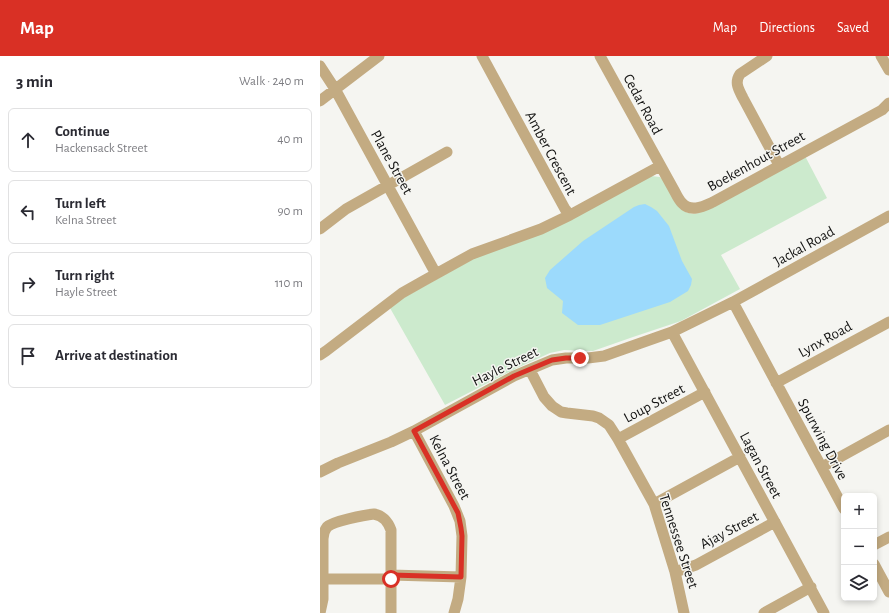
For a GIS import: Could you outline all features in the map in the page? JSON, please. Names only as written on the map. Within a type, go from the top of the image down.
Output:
[{"type":"street","points":[[320,101],[379,56]]},
{"type":"street","name":"Amber Crescent","points":[[482,56],[565,209],[570,215],[660,166]]},
{"type":"street","name":"Cedar Road","points":[[600,56],[660,166]]},
{"type":"street","points":[[767,56],[740,74],[736,82],[779,165]]},
{"type":"street","points":[[881,56],[889,70]]},
{"type":"street","name":"Plane Street","points":[[320,66],[335,89],[436,274]]},
{"type":"street","name":"Boekenhout Street","points":[[660,166],[683,204],[690,208],[696,209],[714,202],[885,106]]},
{"type":"street","points":[[320,229],[346,209],[447,152]]},
{"type":"street","points":[[320,355],[402,293],[472,254],[540,229],[570,215]]},
{"type":"street","name":"Jackal Road","points":[[732,302],[889,216]]},
{"type":"street","name":"Hayle Street","points":[[320,472],[414,431],[514,376],[552,360],[604,356],[672,332],[732,302]]},
{"type":"street","name":"Spurwing Drive","points":[[732,302],[841,503]]},
{"type":"street","name":"Lynx Road","points":[[776,383],[889,322]]},
{"type":"street","name":"Lagan Street","points":[[672,332],[824,613]]},
{"type":"street","name":"Tennessee Street","points":[[530,370],[544,398],[552,406],[561,412],[599,418],[609,425],[618,439],[654,504],[675,572],[684,613]]},
{"type":"street","name":"Loup Street","points":[[618,439],[705,392]]},
{"type":"street","points":[[822,467],[889,430]]},
{"type":"street","name":"Kelna Street","points":[[414,431],[458,513],[462,536],[461,577],[458,599],[454,613]]},
{"type":"street","points":[[654,504],[740,457]]},
{"type":"street","points":[[320,613],[323,599],[322,526],[327,527],[334,523],[371,515],[378,515],[387,521],[391,530],[391,613]]},
{"type":"street","name":"Ajay Street","points":[[675,572],[696,565],[775,522]]},
{"type":"street","points":[[877,543],[889,537]]},
{"type":"street","points":[[875,565],[889,592]]},
{"type":"street","points":[[322,579],[461,577]]},
{"type":"street","points":[[764,613],[811,587]]},
{"type":"green space","points":[[805,156],[827,198],[721,255],[740,289],[681,321],[593,351],[564,350],[550,353],[517,368],[445,405],[390,308],[403,298],[473,259],[651,176],[660,177],[663,180],[683,210],[696,214]]},
{"type":"water","points":[[645,204],[657,211],[669,226],[682,261],[692,279],[688,291],[670,302],[600,325],[578,325],[562,313],[563,301],[547,288],[545,278],[550,270],[583,241],[634,207]]},
{"type":"route","points":[[391,579],[391,575],[461,577],[462,536],[458,513],[414,431],[514,376],[552,360],[580,358]]}]
